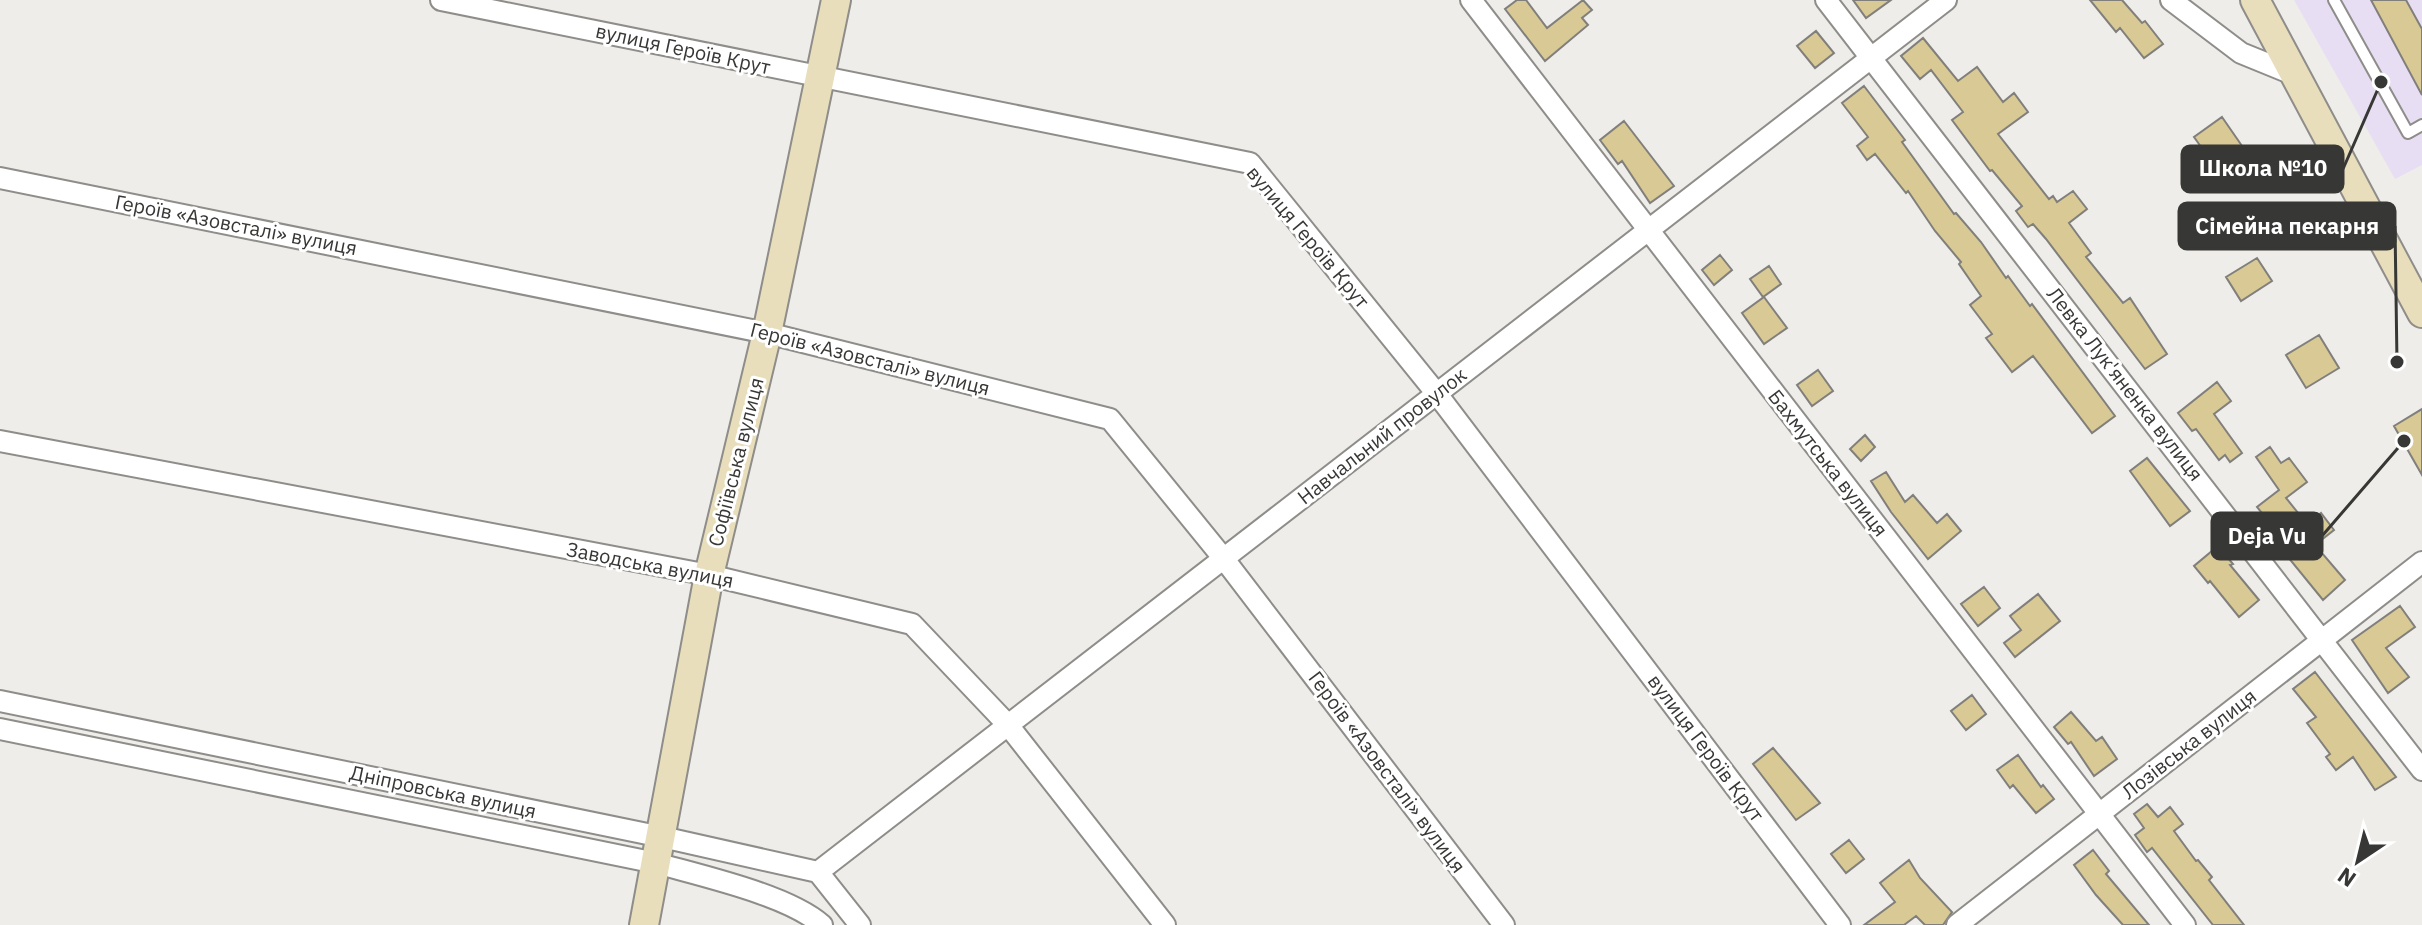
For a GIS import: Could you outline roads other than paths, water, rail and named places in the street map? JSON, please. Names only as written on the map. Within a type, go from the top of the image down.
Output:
[{"type":"street","name":"вулиця Героїв Крут","points":[[441,0],[1250,163],[1437,394],[1840,925]]},
{"type":"street","name":"Софіївська вулиця","points":[[644,925],[709,575],[767,333],[836,0]]},
{"type":"street","name":"Бахмутська вулиця","points":[[1471,0],[2185,925]]},
{"type":"street","name":"Левка Лук'яненка вулиця","points":[[1826,0],[2422,770]]},
{"type":"street","name":"Навчальний провулок","points":[[818,872],[1946,0]]},
{"type":"street","points":[[2171,0],[2241,53],[2295,75]]},
{"type":"street","points":[[2255,0],[2422,313]]},
{"type":"street","name":"Героїв «Азовсталі» вулиця","points":[[0,178],[767,333],[1110,419],[1224,559],[1504,925]]},
{"type":"street","name":"Заводська вулиця","points":[[0,441],[709,575],[912,624],[1008,725],[1165,925]]},
{"type":"street","name":"Лозівська вулиця","points":[[1957,925],[2422,562]]},
{"type":"street","name":"Дніпровська вулиця","points":[[0,701],[659,850],[744,889],[809,913],[822,925]]},
{"type":"street","name":"Дніпровська вулиця","points":[[0,729],[659,850],[818,872]]},
{"type":"street","points":[[818,872],[860,925]]},
{"type":"lane","points":[[2334,0],[2408,133],[2422,125]]},
{"type":"place","name":"Школа №10","points":[[2381,82]]},
{"type":"place","name":"Сімейна пекарня","points":[[2397,362]]},
{"type":"place","name":"Deja Vu","points":[[2404,441]]}]
